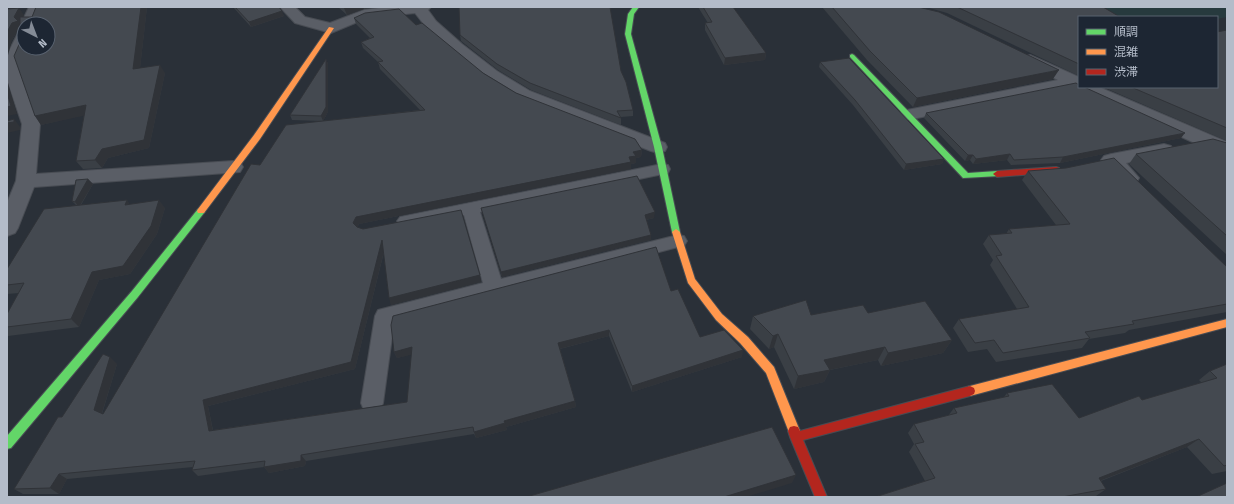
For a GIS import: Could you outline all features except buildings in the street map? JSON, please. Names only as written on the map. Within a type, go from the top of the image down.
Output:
[{"type":"street","points":[[287,7],[300,20],[331,28]]},
{"type":"street","points":[[418,7],[431,24],[456,47],[491,75],[524,95],[658,146]]},
{"type":"street","points":[[7,444],[145,283],[294,87],[331,28],[364,14],[424,7]]},
{"type":"street","points":[[636,7],[631,14],[628,34],[658,146],[678,241],[691,280],[719,316],[744,340],[770,370],[821,497]]},
{"type":"street","points":[[7,228],[26,181],[31,124],[22,119],[18,89],[11,64],[16,52]]},
{"type":"street","points":[[1018,54],[1078,84]]},
{"type":"street","points":[[852,56],[966,176],[1067,168]]},
{"type":"street","points":[[907,115],[1078,85]]},
{"type":"street","points":[[1086,88],[1206,141],[1227,148]]},
{"type":"street","points":[[1144,192],[1107,161],[1206,141]]},
{"type":"street","points":[[26,181],[233,167]]},
{"type":"street","points":[[796,437],[1227,323]]},
{"type":"lane","points":[[388,225],[662,169]]},
{"type":"lane","points":[[470,208],[494,288]]},
{"type":"lane","points":[[372,403],[385,316],[678,241]]},
{"type":"green space","points":[[1104,7],[1227,7],[1227,17],[1218,19],[1218,16],[1118,16]]},
{"type":"traffic: fast","points":[[636,7],[631,14],[628,34],[658,147],[676,232]]},
{"type":"traffic: fast","points":[[852,56],[966,176],[997,174]]},
{"type":"traffic: fast","points":[[7,444],[135,294],[201,211]]},
{"type":"traffic: slow","points":[[201,211],[257,137],[331,28]]},
{"type":"traffic: slow","points":[[676,232],[691,280],[719,317],[744,340],[770,370],[794,431]]},
{"type":"traffic: slow","points":[[970,391],[1227,323]]},
{"type":"traffic: jam","points":[[997,174],[1056,170]]},
{"type":"traffic: jam","points":[[796,437],[970,391]]},
{"type":"traffic: jam","points":[[794,431],[821,497]]}]
